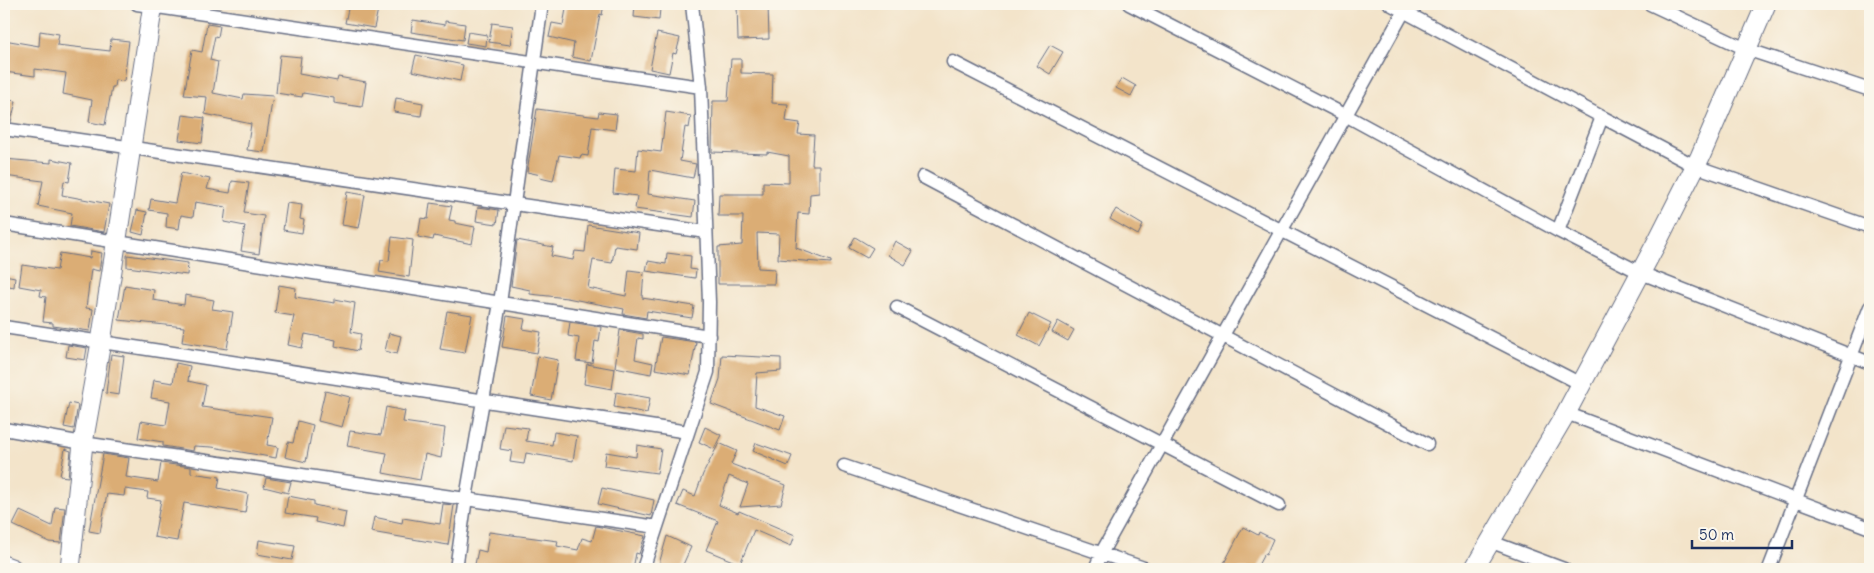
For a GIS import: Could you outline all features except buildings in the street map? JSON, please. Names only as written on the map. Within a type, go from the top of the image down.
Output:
[{"type":"main road","points":[[70,569],[83,443],[101,342],[131,146],[147,4]]},
{"type":"main road","points":[[1474,569],[1566,413],[1641,272],[1695,166],[1766,4]]},
{"type":"main road","points":[[4,566],[12,569]]},
{"type":"street","points":[[147,4],[702,87]]},
{"type":"street","points":[[456,569],[466,498],[500,303],[542,4]]},
{"type":"street","points":[[643,569],[708,372],[709,336],[702,87],[692,4]]},
{"type":"street","points":[[1129,4],[1346,116],[1558,231],[1641,272],[1870,363]]},
{"type":"street","points":[[1390,4],[1406,7],[1602,117],[1695,166],[1870,227]]},
{"type":"street","points":[[1650,4],[1746,49],[1870,90]]},
{"type":"street","points":[[1095,569],[1102,552],[1222,334],[1283,230],[1406,7]]},
{"type":"street","points":[[953,62],[1581,384]]},
{"type":"street","points":[[1558,231],[1602,117]]},
{"type":"street","points":[[4,129],[131,146],[706,232]]},
{"type":"street","points":[[923,177],[1427,444]]},
{"type":"street","points":[[4,224],[116,244],[709,336]]},
{"type":"street","points":[[897,307],[1279,505]]},
{"type":"street","points":[[1769,569],[1870,307]]},
{"type":"street","points":[[4,327],[688,432]]},
{"type":"street","points":[[1566,413],[1870,528]]},
{"type":"street","points":[[4,429],[83,443],[657,527]]},
{"type":"street","points":[[844,466],[1102,552],[1147,569]]},
{"type":"street","points":[[1489,541],[1564,569]]}]
